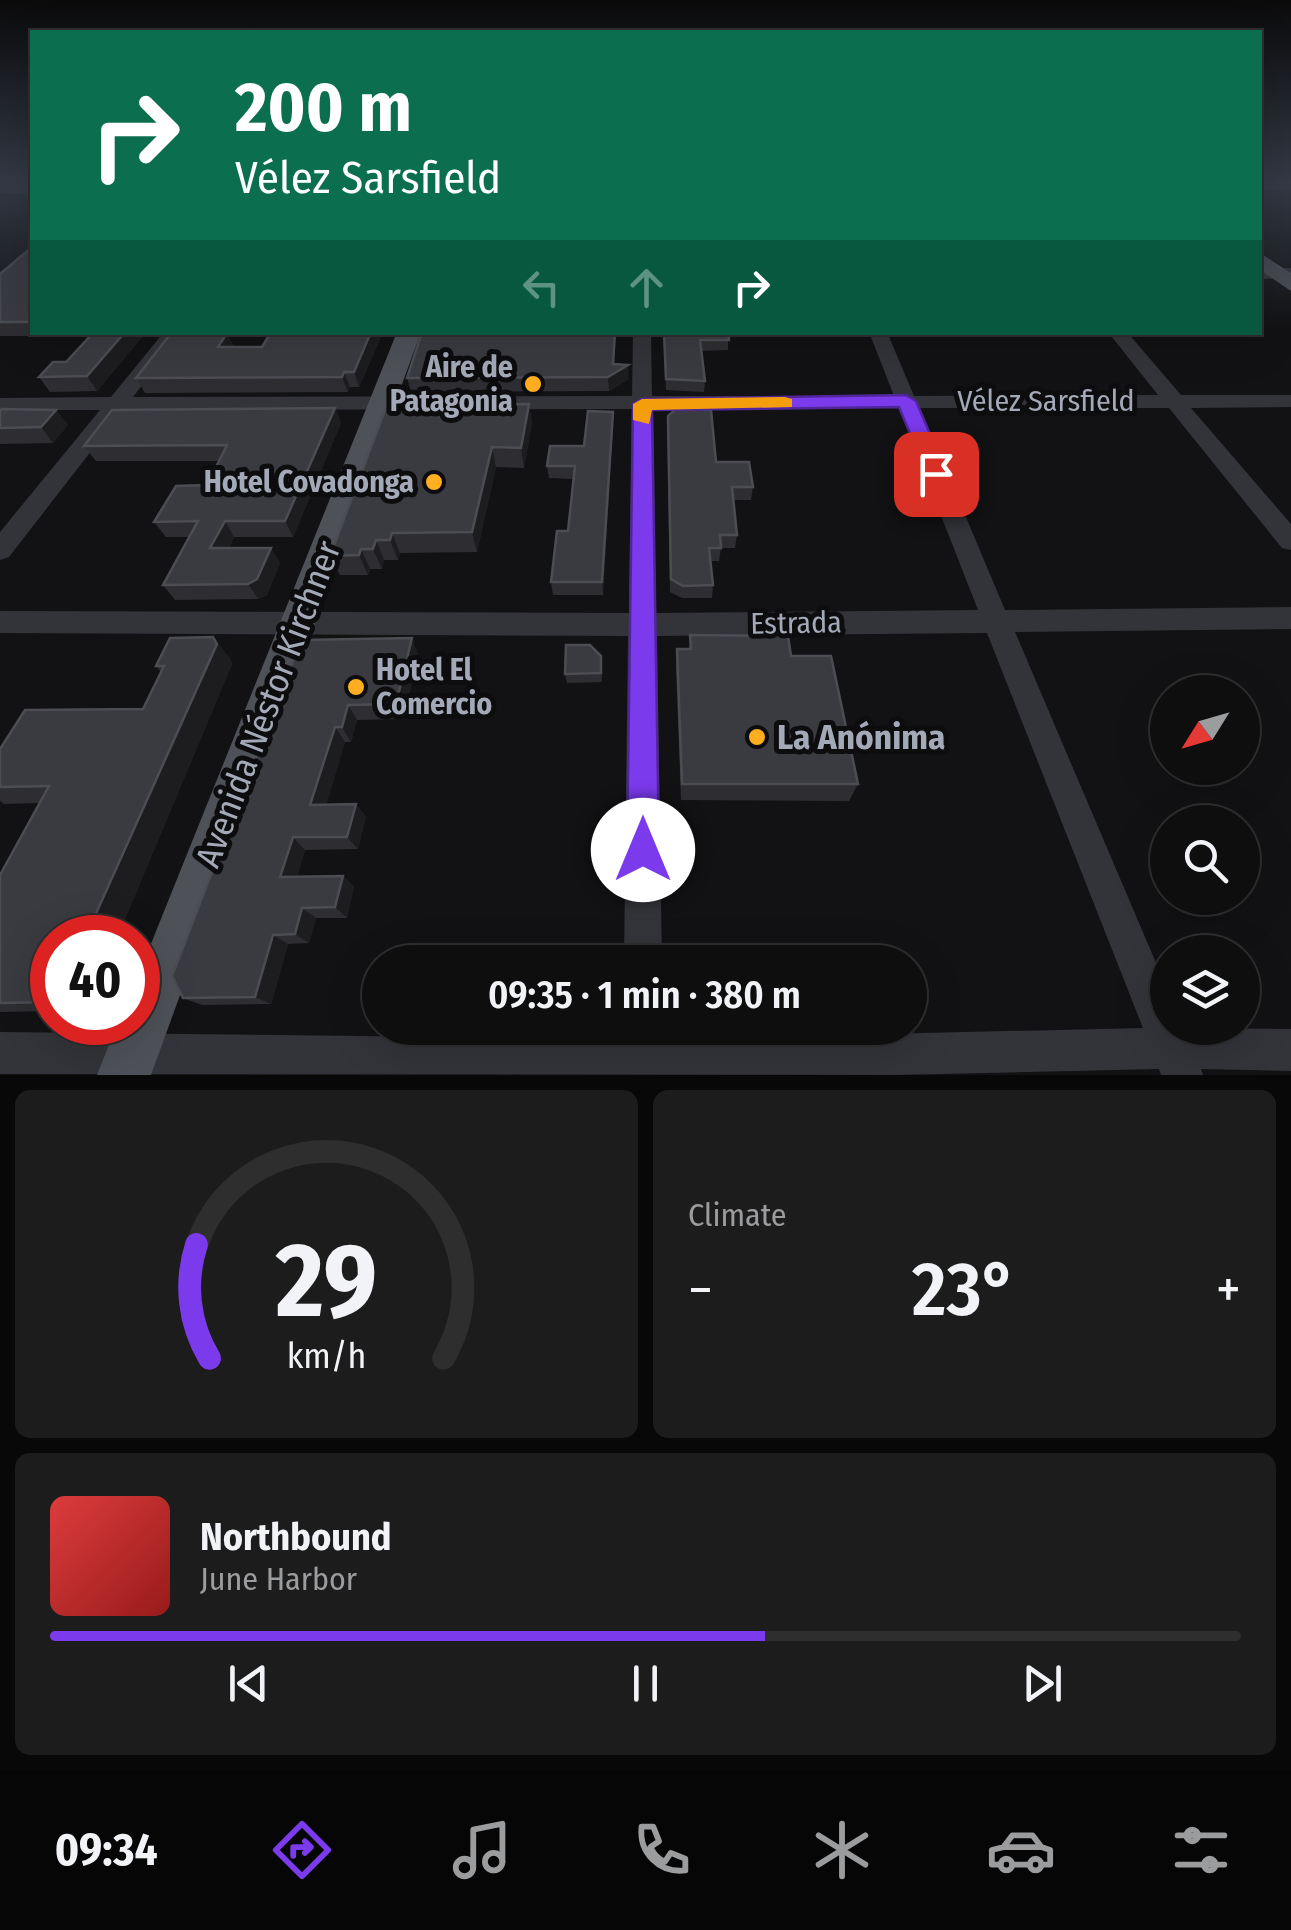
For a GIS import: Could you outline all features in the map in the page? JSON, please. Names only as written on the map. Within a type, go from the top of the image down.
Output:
[{"type":"main road","name":"Avenida Néstor Kirchner","points":[[128,1064],[301,623],[408,335]]},
{"type":"street","points":[[0,550],[172,335]]},
{"type":"street","points":[[642,335],[644,945]]},
{"type":"street","points":[[879,335],[1176,1062]]},
{"type":"street","points":[[1120,335],[1291,541]]},
{"type":"street","name":"Vélez Sarsfield","points":[[0,404],[1291,401]]},
{"type":"street","name":"Estrada","points":[[0,622],[643,625],[1291,618]]},
{"type":"street","points":[[0,1053],[128,1064],[644,1054],[1176,1062],[1291,1050]]},
{"type":"building","points":[[30,249],[30,322],[0,322],[0,274]]},
{"type":"building","points":[[91,335],[122,335],[87,376],[39,377],[53,362],[66,362]]},
{"type":"building","points":[[170,335],[226,335],[218,347],[262,347],[269,335],[370,335],[354,372],[344,372],[342,377],[136,378]]},
{"type":"building","points":[[421,335],[615,335],[613,364],[628,365],[608,377],[407,378]]},
{"type":"building","points":[[664,335],[728,335],[729,340],[700,340],[705,381],[666,379]]},
{"type":"building","points":[[529,404],[521,448],[492,447],[472,532],[392,533],[390,540],[376,540],[373,549],[361,549],[359,555],[330,556],[385,410],[397,405]]},
{"type":"building","points":[[335,408],[285,521],[225,521],[210,548],[271,548],[257,579],[248,584],[163,585],[198,521],[154,522],[176,486],[207,485],[227,445],[84,446],[112,410]]},
{"type":"building","points":[[2,409],[56,410],[41,427],[0,428]]},
{"type":"building","points":[[676,409],[711,410],[716,462],[749,462],[753,487],[732,487],[737,535],[720,535],[721,548],[709,548],[713,585],[683,586],[671,579],[668,416]]},
{"type":"building","points":[[588,411],[613,412],[602,582],[551,582],[557,531],[568,531],[575,466],[547,466],[550,446],[584,446]]},
{"type":"building","name":"La Anónima","points":[[690,635],[788,636],[791,656],[831,656],[858,784],[682,784],[677,649],[691,649]]},
{"type":"building","points":[[213,637],[217,644],[95,915],[30,915],[30,1002],[0,1003],[0,875],[49,786],[0,787],[0,749],[25,710],[143,709],[164,666],[156,666],[170,638]]},
{"type":"building","points":[[412,638],[396,704],[348,705],[342,727],[335,727],[310,805],[356,804],[347,837],[293,837],[280,877],[343,876],[335,907],[302,908],[295,934],[273,935],[255,997],[183,998],[172,976],[301,640]]},
{"type":"building","points":[[566,645],[590,645],[601,656],[601,673],[565,674]]},
{"type":"slow traffic","points":[[642,420],[642,404],[785,403]]},
{"type":"place","name":"Aire de Patagonia","points":[[533,384]]},
{"type":"place","name":"Hotel Covadonga","points":[[434,482]]},
{"type":"place","name":"Hotel El Comercio","points":[[356,687]]},
{"type":"place","name":"La Anónima","points":[[757,737]]},
{"type":"route","points":[[643,850],[642,404],[906,401],[936,474]]}]
